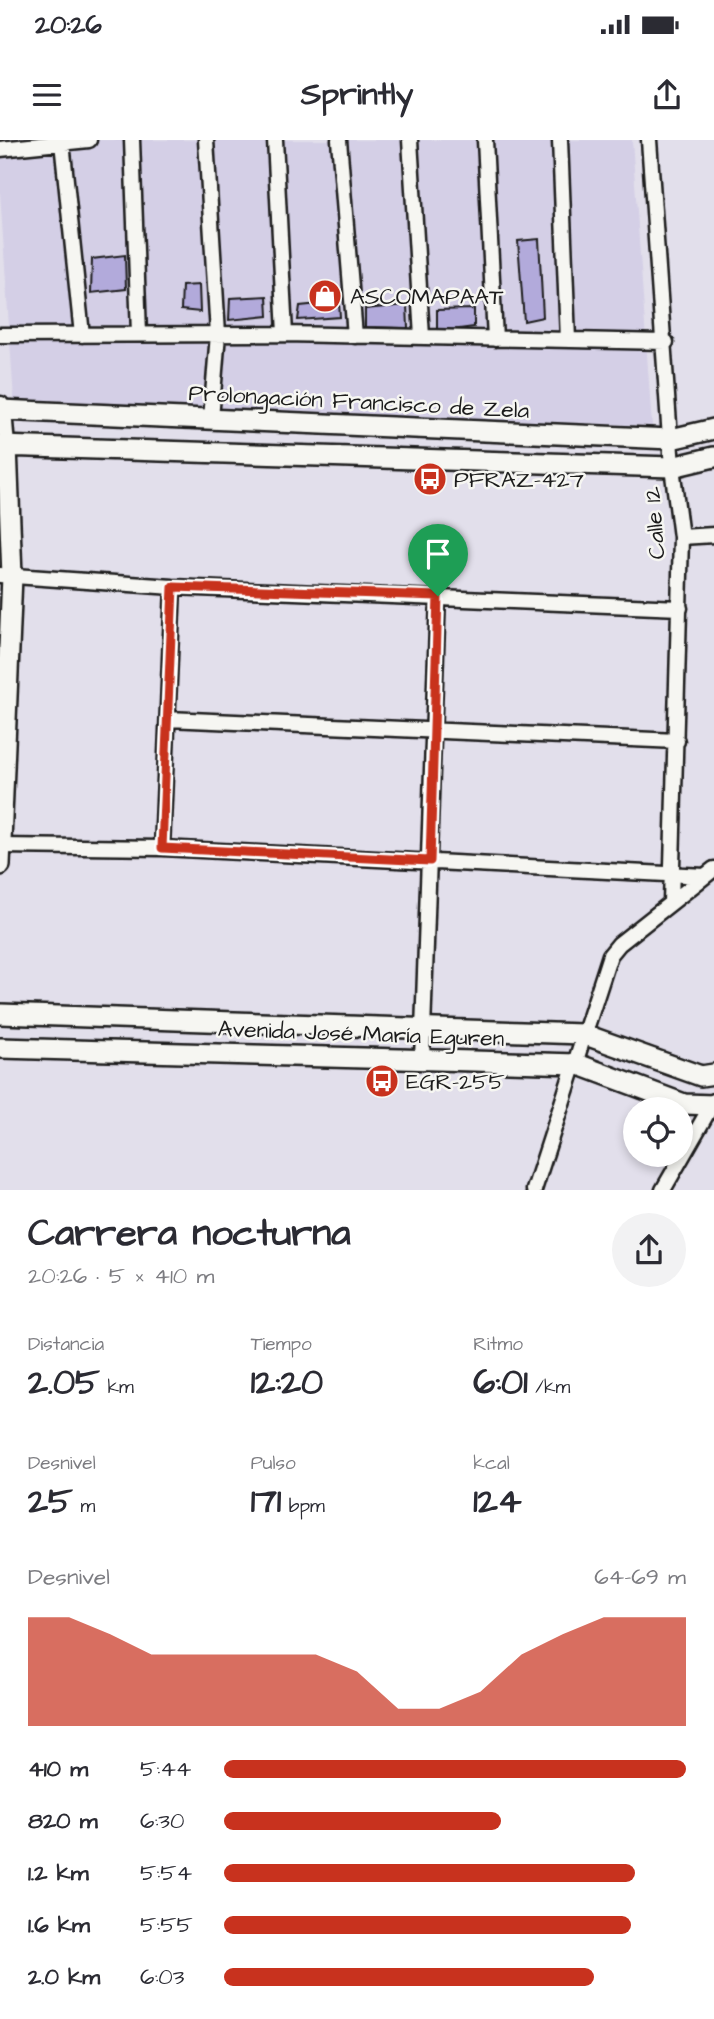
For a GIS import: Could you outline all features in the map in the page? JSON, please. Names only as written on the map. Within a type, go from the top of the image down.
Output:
[{"type":"street","points":[[0,149],[89,140]]},
{"type":"street","points":[[132,140],[139,334]]},
{"type":"street","points":[[206,140],[218,334],[212,419]]},
{"type":"street","points":[[275,140],[285,334]]},
{"type":"street","points":[[339,140],[355,336]]},
{"type":"street","points":[[410,140],[422,337]]},
{"type":"street","points":[[485,140],[495,339]]},
{"type":"street","points":[[559,140],[568,340]]},
{"type":"street","name":"Calle 12","points":[[649,140],[666,342],[672,467],[681,537],[671,903]]},
{"type":"street","points":[[62,142],[82,335]]},
{"type":"street","points":[[0,335],[285,334],[666,342]]},
{"type":"street","points":[[0,865],[6,576],[1,407]]},
{"type":"street","name":"Prolongación Francisco de Zela","points":[[1,407],[352,426],[671,439],[714,429]]},
{"type":"street","points":[[352,426],[352,456]]},
{"type":"street","points":[[3,446],[672,467],[714,457]]},
{"type":"street","points":[[681,537],[714,535]]},
{"type":"street","points":[[6,576],[173,587],[680,608]]},
{"type":"street","points":[[162,848],[173,587]]},
{"type":"street","points":[[422,1060],[438,596]]},
{"type":"street","points":[[168,719],[677,741]]},
{"type":"street","points":[[0,846],[162,848],[673,875],[710,872]]},
{"type":"street","points":[[534,1189],[612,951],[710,872]]},
{"type":"street","name":"Avenida José María Eguren","points":[[0,1014],[583,1034],[701,1076],[714,1074]]},
{"type":"street","name":"Avenida José María Eguren","points":[[0,1048],[577,1064],[684,1104],[713,1104]]},
{"type":"street","points":[[663,1189],[713,1104]]},
{"type":"shaded area","name":"ASCOMAPAAT","points":[[0,140],[632,140],[652,426],[14,400],[0,193]]},
{"type":"building","points":[[539,239],[543,317],[524,321],[518,241]]},
{"type":"building","points":[[125,255],[126,289],[91,293],[92,259]]},
{"type":"building","points":[[199,285],[200,312],[181,310],[182,286]]},
{"type":"building","points":[[267,296],[268,316],[229,320],[230,298]]},
{"type":"building","points":[[339,302],[340,317],[298,320],[300,306]]},
{"type":"building","points":[[407,305],[408,328],[365,327],[365,309]]},
{"type":"building","points":[[474,309],[474,327],[437,332],[437,310]]},
{"type":"place","name":"ASCOMAPAAT","points":[[325,296]]},
{"type":"place","name":"PFRAZ-427","points":[[430,479]]},
{"type":"place","name":"EGR-255","points":[[382,1081]]},
{"type":"route","points":[[173,587],[438,596],[430,861],[162,848],[173,587]]}]
